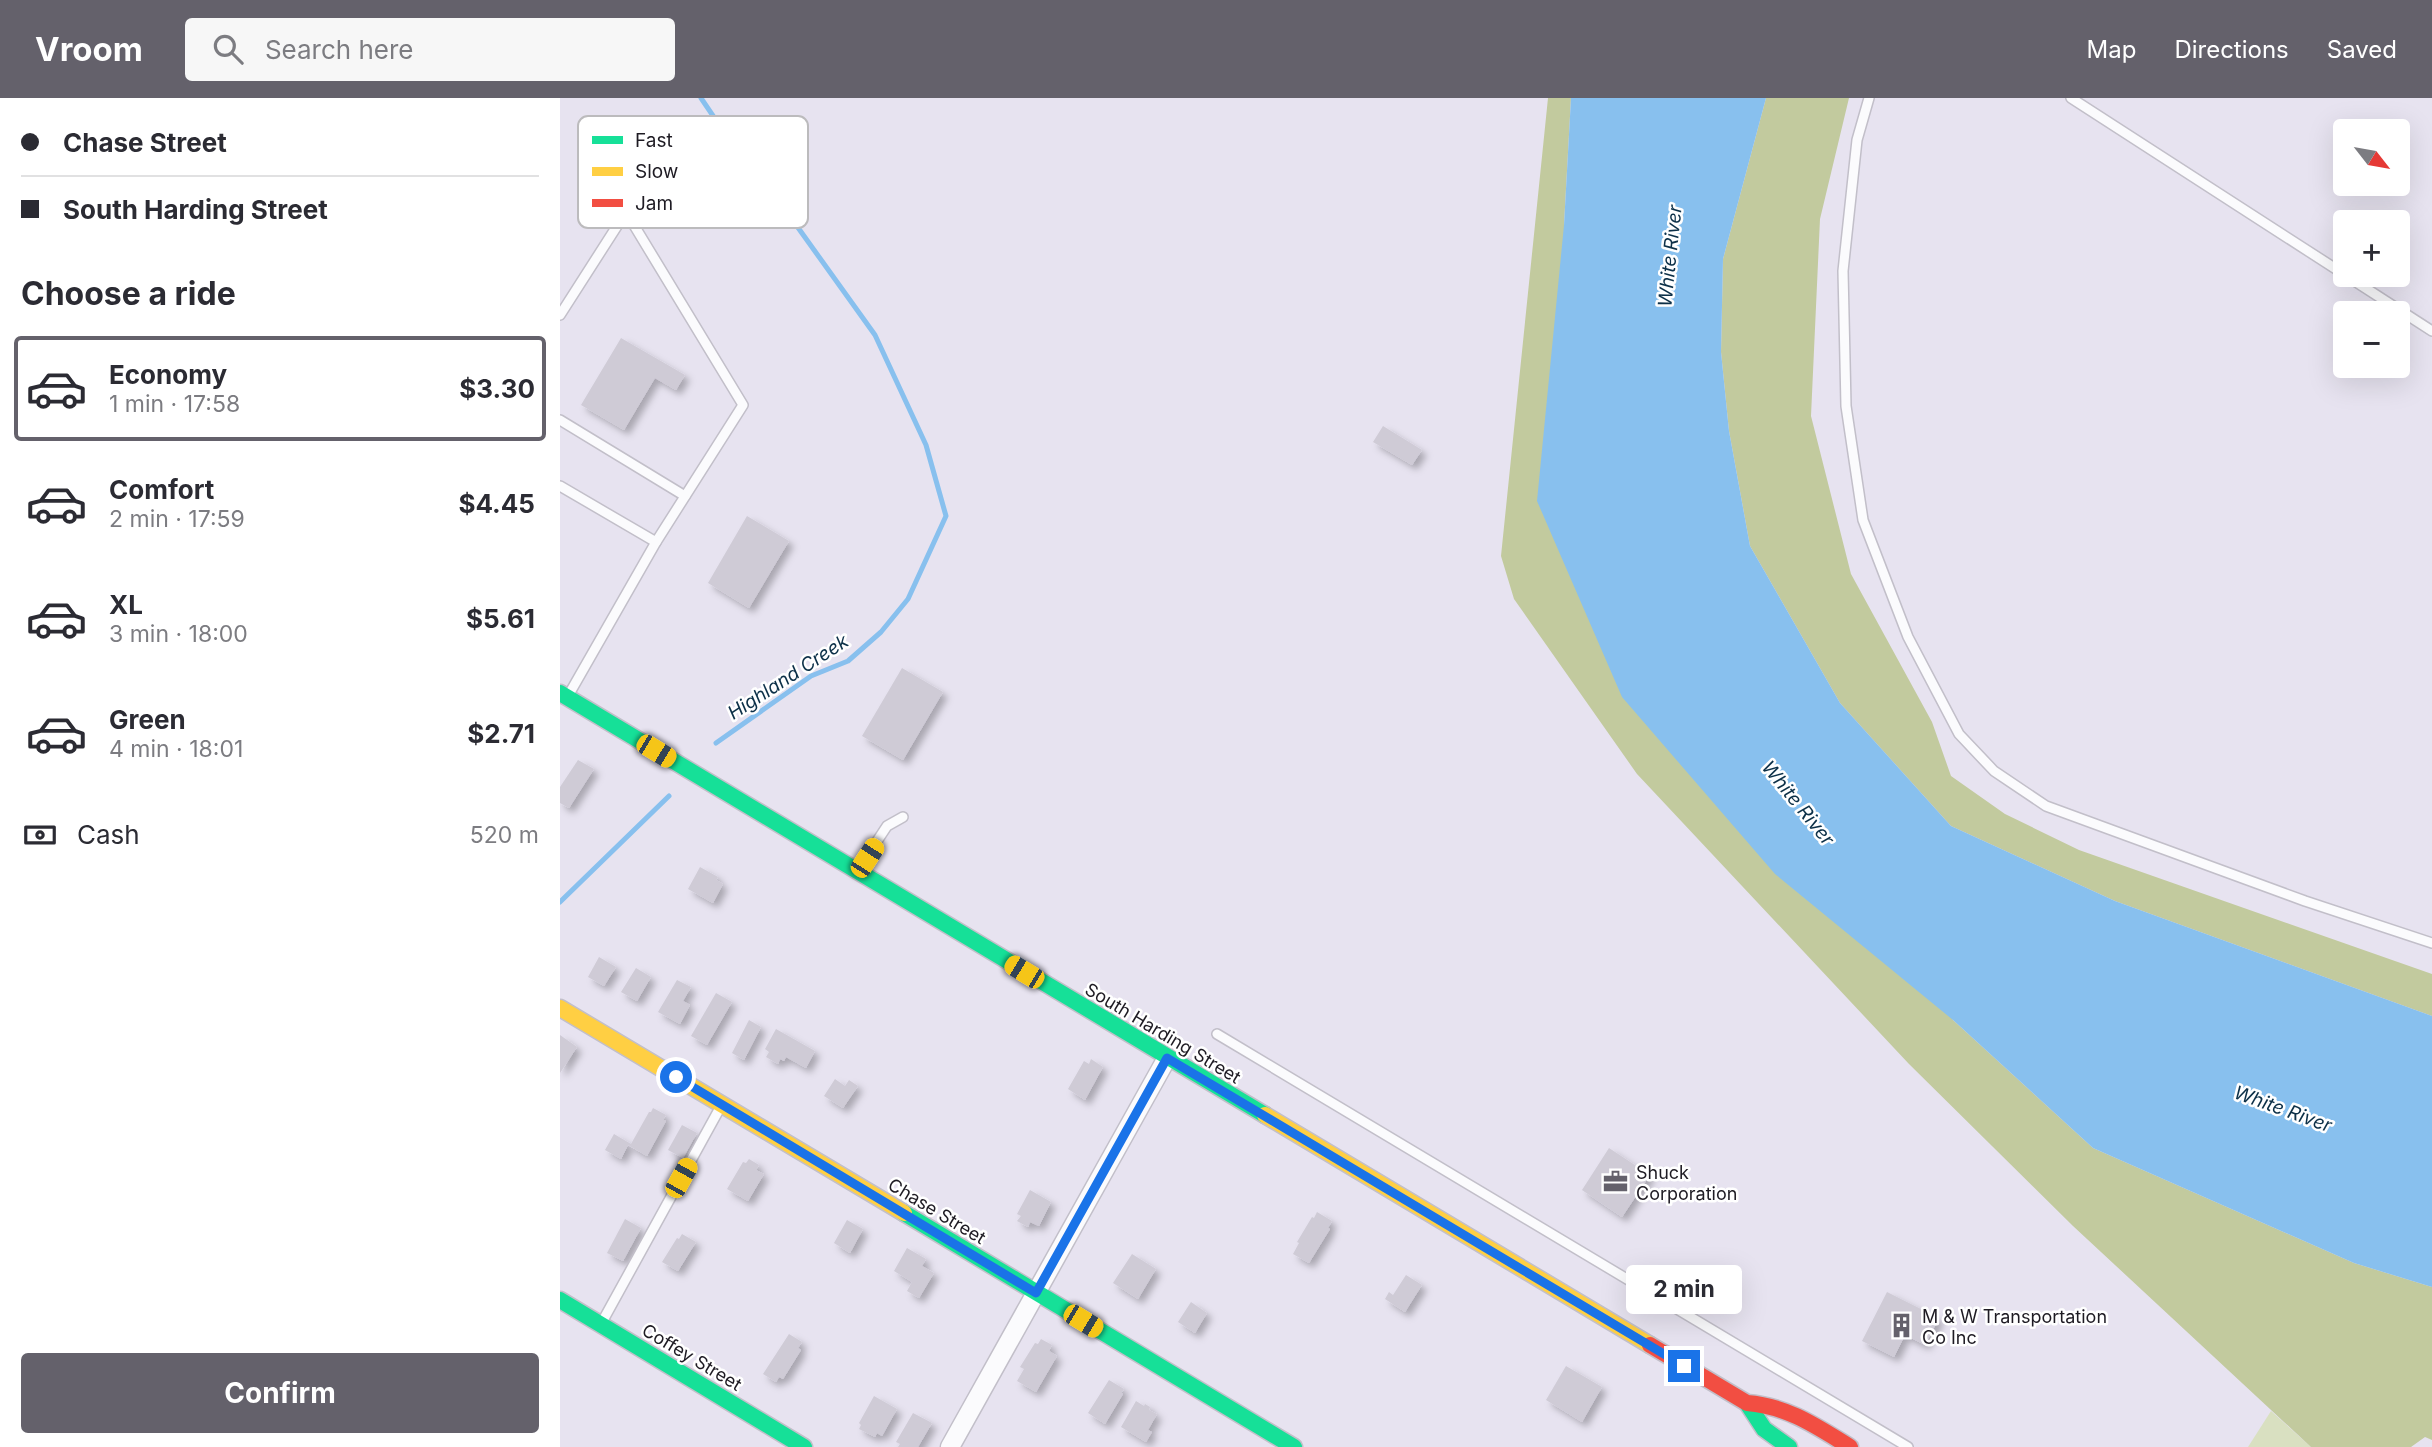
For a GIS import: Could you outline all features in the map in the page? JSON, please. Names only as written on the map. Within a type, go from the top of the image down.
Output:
[{"type":"main road","name":"South Harding Street","points":[[563,695],[1747,1403]]},
{"type":"main road","name":"Chase Street","points":[[560,1008],[1294,1447]]},
{"type":"main road","name":"Coffey Street","points":[[560,1300],[804,1447]]},
{"type":"main road","points":[[1747,1403],[1763,1429],[1790,1447]]},
{"type":"main road","points":[[1747,1403],[1767,1404],[1789,1410],[1850,1447]]},
{"type":"street","points":[[950,1447],[1167,1058]]},
{"type":"lane","points":[[1869,98],[1857,140],[1843,271],[1848,419],[1863,520],[1908,637],[1959,734],[1993,771],[2046,806],[2305,901],[2432,943]]},
{"type":"lane","points":[[2071,98],[2432,331]]},
{"type":"lane","points":[[560,315],[616,228]]},
{"type":"lane","points":[[563,695],[743,405],[636,228]]},
{"type":"lane","points":[[560,420],[685,496]]},
{"type":"lane","points":[[560,486],[656,542]]},
{"type":"lane","points":[[857,872],[887,826],[903,817]]},
{"type":"lane","points":[[1217,1034],[1908,1447]]},
{"type":"lane","points":[[601,1324],[722,1105]]},
{"type":"green space","points":[[1548,98],[1571,98],[1564,225],[1953,1020],[2093,1148],[2354,1263],[2432,1287],[2432,1440],[2425,1437],[2411,1447],[2311,1447],[2073,1226],[1909,1064],[1637,774],[1514,599],[1501,556]]},
{"type":"green space","points":[[1766,98],[1849,98],[1820,219],[1811,416],[1851,574],[1932,722],[1951,776],[2005,814],[2079,850],[2432,974],[2432,1016],[2115,901],[1951,826],[1840,703],[1750,546],[1729,431],[1721,352],[1723,259]]},
{"type":"green space","points":[[2271,1411],[2311,1447],[2248,1447]]},
{"type":"water","name":"White River","points":[[1571,98],[1766,98],[1723,259],[1721,352],[1729,431],[1750,546],[1840,703],[1951,826],[2115,901],[2432,1016],[2432,1287],[2354,1263],[2093,1148],[1953,1020],[1775,874],[1622,697],[1537,501],[1564,225]]},
{"type":"building","points":[[621,338],[685,375],[676,390],[655,378],[624,430],[581,405]]},
{"type":"building","points":[[1383,426],[1422,450],[1412,465],[1373,442]]},
{"type":"building","points":[[747,516],[789,541],[749,608],[708,583]]},
{"type":"building","points":[[902,668],[943,692],[903,760],[862,736]]},
{"type":"building","points":[[578,760],[594,769],[569,808],[560,803],[560,787]]},
{"type":"building","points":[[700,867],[718,877],[716,880],[723,884],[713,903],[688,889]]},
{"type":"building","points":[[599,957],[616,967],[604,986],[588,977]]},
{"type":"building","points":[[636,968],[651,977],[637,1001],[621,992]]},
{"type":"building","points":[[677,980],[691,987],[683,1001],[690,1005],[680,1024],[658,1012]]},
{"type":"building","points":[[716,993],[732,1002],[707,1045],[691,1036]]},
{"type":"building","points":[[749,1020],[761,1027],[744,1060],[732,1053]]},
{"type":"building","points":[[776,1029],[815,1051],[806,1068],[786,1057],[784,1061],[780,1059],[778,1064],[766,1057],[769,1052],[765,1049]]},
{"type":"building","points":[[560,1035],[577,1047],[560,1073]]},
{"type":"building","points":[[1091,1059],[1103,1067],[1085,1100],[1068,1089],[1084,1061],[1089,1064]]},
{"type":"building","points":[[835,1079],[845,1086],[849,1080],[858,1086],[843,1108],[824,1096]]},
{"type":"building","points":[[653,1108],[666,1115],[663,1120],[666,1121],[647,1156],[628,1145],[621,1159],[605,1150],[614,1134],[631,1144]]},
{"type":"building","points":[[682,1125],[697,1133],[683,1158],[668,1150]]},
{"type":"building","name":"Shuck Corporation","points":[[1609,1148],[1650,1175],[1622,1217],[1582,1190]]},
{"type":"building","points":[[749,1159],[759,1165],[756,1170],[764,1174],[748,1201],[727,1189],[743,1162],[746,1163]]},
{"type":"building","points":[[1030,1190],[1051,1202],[1039,1226],[1030,1222],[1028,1227],[1017,1221],[1021,1216],[1017,1214]]},
{"type":"building","points":[[1317,1212],[1332,1221],[1309,1263],[1293,1254],[1299,1243],[1297,1242]]},
{"type":"building","points":[[625,1219],[641,1228],[623,1261],[607,1253]]},
{"type":"building","points":[[847,1220],[863,1229],[850,1253],[834,1243]]},
{"type":"building","points":[[682,1234],[696,1242],[678,1271],[662,1262]]},
{"type":"building","points":[[907,1248],[926,1259],[922,1266],[934,1273],[919,1298],[907,1291],[912,1282],[894,1271]]},
{"type":"building","points":[[1132,1254],[1156,1269],[1138,1299],[1113,1283]]},
{"type":"building","points":[[1406,1275],[1422,1285],[1405,1312],[1385,1299],[1389,1292],[1393,1295]]},
{"type":"building","name":"M & W Transportation Co Inc","points":[[1887,1292],[1939,1318],[1925,1345],[1905,1335],[1894,1357],[1862,1341]]},
{"type":"building","points":[[1191,1302],[1207,1313],[1195,1333],[1178,1322]]},
{"type":"building","points":[[789,1334],[802,1342],[798,1348],[801,1350],[783,1379],[779,1377],[776,1382],[763,1374]]},
{"type":"building","points":[[1041,1339],[1052,1345],[1049,1351],[1057,1356],[1036,1392],[1017,1381],[1024,1369],[1020,1367],[1035,1343],[1038,1344]]},
{"type":"building","points":[[1566,1366],[1602,1387],[1582,1422],[1546,1400]]},
{"type":"building","points":[[1109,1380],[1124,1389],[1105,1424],[1088,1413]]},
{"type":"building","points":[[874,1396],[897,1409],[882,1436],[877,1433],[875,1437],[859,1429],[859,1423]]},
{"type":"building","points":[[1136,1401],[1150,1407],[1149,1410],[1157,1414],[1148,1430],[1152,1432],[1146,1442],[1121,1427]]},
{"type":"building","points":[[913,1413],[932,1423],[918,1447],[898,1447],[900,1444],[896,1442]]},
{"type":"waterway","name":"Highland Creek","points":[[701,98],[713,116]]},
{"type":"waterway","name":"Highland Creek","points":[[716,743],[811,676],[848,661],[881,632],[908,599],[946,516],[926,445],[875,335],[798,228]]},
{"type":"waterway","name":"Highland Creek","points":[[560,902],[669,796]]},
{"type":"traffic: fast","points":[[560,693],[1265,1115]]},
{"type":"traffic: fast","points":[[904,1213],[1294,1447]]},
{"type":"traffic: fast","points":[[560,1300],[804,1447]]},
{"type":"traffic: fast","points":[[1747,1403],[1764,1429],[1789,1447]]},
{"type":"traffic: slow","points":[[560,1008],[904,1213]]},
{"type":"traffic: slow","points":[[1265,1115],[1650,1345]]},
{"type":"traffic: jam","points":[[1650,1345],[1747,1403],[1788,1413],[1850,1447]]},
{"type":"place","name":"Shuck Corporation","points":[[1616,1182]]},
{"type":"place","name":"M & W Transportation Co Inc","points":[[1902,1326]]},
{"type":"route","points":[[676,1077],[1036,1293],[1167,1058],[1684,1366]]}]
